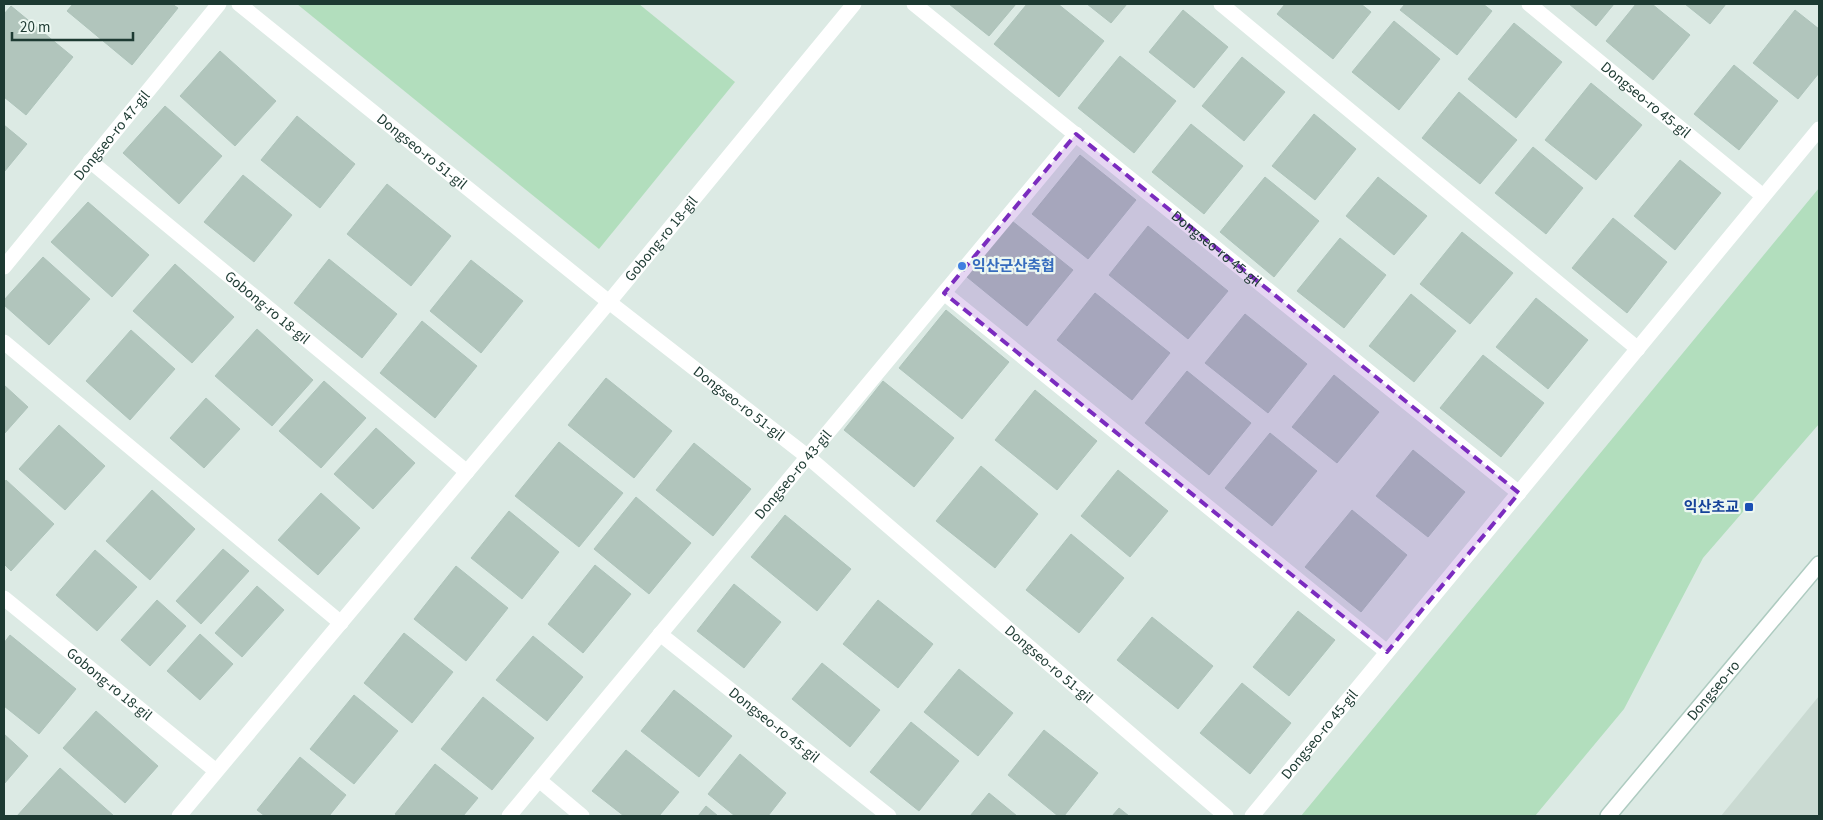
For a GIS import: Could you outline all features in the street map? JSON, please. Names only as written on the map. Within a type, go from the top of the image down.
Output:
[{"type":"street","name":"Dongseo-ro 47-gil","points":[[4,267],[219,4]]},
{"type":"street","name":"Dongseo-ro 51-gil","points":[[239,4],[609,302],[808,457],[1226,816]]},
{"type":"street","name":"Gobong-ro 18-gil","points":[[179,816],[609,302],[854,4]]},
{"type":"street","name":"Dongseo-ro 45-gil","points":[[914,4],[1519,493]]},
{"type":"street","points":[[1221,4],[1638,349]]},
{"type":"street","name":"Dongseo-ro 45-gil","points":[[1529,4],[1763,196]]},
{"type":"street","name":"Dongseo-ro 45-gil","points":[[1252,816],[1819,129]]},
{"type":"street","name":"Dongseo-ro 43-gil","points":[[509,816],[1076,134]]},
{"type":"street","name":"Gobong-ro 18-gil","points":[[90,161],[467,472]]},
{"type":"street","points":[[944,293],[1387,652]]},
{"type":"street","points":[[4,342],[341,623]]},
{"type":"street","name":"Dongseo-ro","points":[[1608,816],[1819,564]]},
{"type":"street","name":"Gobong-ro 18-gil","points":[[4,598],[216,771]]},
{"type":"street","name":"Dongseo-ro 45-gil","points":[[660,634],[889,816]]},
{"type":"street","points":[[539,780],[582,816]]},
{"type":"highlighted area","points":[[1076,134],[1519,493],[1387,652],[944,293]]},
{"type":"shaded area","points":[[1819,696],[1819,816],[1721,816]]},
{"type":"green space","points":[[297,4],[639,4],[735,82],[599,249]]},
{"type":"green space","points":[[1819,188],[1819,424],[1703,558],[1624,709],[1535,816],[1301,816]]},
{"type":"building","points":[[73,4],[172,4],[178,8],[132,65],[67,11]]},
{"type":"building","points":[[949,4],[1016,4],[989,36]]},
{"type":"building","points":[[1027,4],[1058,4],[1104,41],[1059,97],[994,44]]},
{"type":"building","points":[[1087,4],[1127,4],[1111,23]]},
{"type":"building","points":[[1285,4],[1361,4],[1371,12],[1333,59],[1277,14]]},
{"type":"building","points":[[1405,4],[1483,4],[1492,11],[1457,55],[1400,10]]},
{"type":"building","points":[[1569,4],[1614,4],[1596,26]]},
{"type":"building","points":[[1636,4],[1652,4],[1690,35],[1653,80],[1606,41]]},
{"type":"building","points":[[1685,4],[1726,4],[1710,24]]},
{"type":"building","points":[[11,6],[73,57],[26,115],[4,97],[4,14]]},
{"type":"building","points":[[1183,10],[1228,47],[1194,88],[1149,52]]},
{"type":"building","points":[[1795,10],[1819,29],[1819,73],[1798,99],[1753,63]]},
{"type":"building","points":[[1394,21],[1440,59],[1399,110],[1352,72]]},
{"type":"building","points":[[1514,23],[1562,62],[1516,118],[1468,79]]},
{"type":"building","points":[[220,51],[276,101],[235,146],[180,96]]},
{"type":"building","points":[[1120,56],[1176,101],[1134,153],[1078,108]]},
{"type":"building","points":[[1242,57],[1285,92],[1244,141],[1202,106]]},
{"type":"building","points":[[1734,65],[1778,101],[1739,150],[1694,114]]},
{"type":"building","points":[[1591,83],[1642,125],[1596,180],[1545,140]]},
{"type":"building","points":[[1459,92],[1517,140],[1480,184],[1422,138]]},
{"type":"building","points":[[165,106],[222,156],[179,204],[123,153]]},
{"type":"building","points":[[1314,114],[1356,149],[1315,200],[1272,166]]},
{"type":"building","points":[[297,116],[355,164],[320,208],[261,160]]},
{"type":"building","points":[[1191,124],[1243,166],[1204,214],[1152,172]]},
{"type":"building","points":[[4,125],[27,144],[4,172]]},
{"type":"building","points":[[1533,147],[1583,188],[1546,234],[1495,193]]},
{"type":"building","points":[[1080,155],[1136,200],[1088,259],[1032,214]]},
{"type":"building","points":[[1680,160],[1721,193],[1675,250],[1634,216]]},
{"type":"building","points":[[243,175],[292,215],[254,262],[204,222]]},
{"type":"building","points":[[1265,177],[1319,221],[1274,277],[1220,232]]},
{"type":"building","points":[[1378,177],[1427,216],[1394,255],[1346,216]]},
{"type":"building","points":[[387,184],[451,236],[411,286],[347,234]]},
{"type":"building","points":[[88,202],[149,255],[112,297],[51,242]]},
{"type":"building","points":[[1613,218],[1667,262],[1627,313],[1572,268]]},
{"type":"building","points":[[1012,221],[1073,270],[1027,326],[967,277]]},
{"type":"building","points":[[1148,226],[1228,291],[1188,339],[1109,275]]},
{"type":"building","points":[[1462,232],[1513,273],[1470,324],[1420,284]]},
{"type":"building","points":[[1340,238],[1386,275],[1344,328],[1297,291]]},
{"type":"building","points":[[43,257],[90,299],[49,345],[4,305],[4,300]]},
{"type":"building","points":[[329,259],[397,314],[362,358],[294,303]]},
{"type":"building","points":[[471,260],[523,301],[481,353],[430,311]]},
{"type":"building","points":[[175,264],[234,317],[192,363],[133,311]]},
{"type":"building","points":[[1095,293],[1170,353],[1132,400],[1057,340]]},
{"type":"building","points":[[1411,294],[1456,331],[1414,382],[1369,346]]},
{"type":"building","points":[[1536,298],[1588,340],[1548,389],[1496,347]]},
{"type":"building","points":[[946,310],[1009,362],[962,419],[899,368]]},
{"type":"building","points":[[1245,314],[1307,364],[1268,413],[1205,363]]},
{"type":"building","points":[[422,321],[477,366],[435,418],[380,373]]},
{"type":"building","points":[[257,329],[313,380],[272,426],[215,376]]},
{"type":"building","points":[[131,330],[175,369],[130,420],[86,381]]},
{"type":"building","points":[[1483,355],[1544,403],[1501,457],[1440,408]]},
{"type":"building","points":[[1187,371],[1251,423],[1209,475],[1145,423]]},
{"type":"building","points":[[1334,375],[1379,412],[1337,463],[1292,427]]},
{"type":"building","points":[[606,378],[672,431],[634,478],[568,425]]},
{"type":"building","points":[[324,381],[366,418],[321,468],[279,431]]},
{"type":"building","points":[[883,381],[954,438],[914,487],[844,430]]},
{"type":"building","points":[[4,385],[28,407],[4,434]]},
{"type":"building","points":[[1035,390],[1097,441],[1057,490],[995,440]]},
{"type":"building","points":[[206,398],[240,429],[204,468],[170,438]]},
{"type":"building","points":[[59,425],[105,466],[65,510],[19,469]]},
{"type":"building","points":[[376,428],[415,463],[373,509],[334,474]]},
{"type":"building","points":[[1270,433],[1317,471],[1272,526],[1225,488]]},
{"type":"building","points":[[559,442],[623,493],[579,547],[515,496]]},
{"type":"building","points":[[694,443],[751,489],[713,536],[656,490]]},
{"type":"building","points":[[1413,450],[1465,492],[1428,537],[1376,496]]},
{"type":"building","points":[[981,466],[1038,514],[995,568],[936,521]]},
{"type":"building","points":[[1118,470],[1168,511],[1130,557],[1081,516]]},
{"type":"building","points":[[6,480],[54,524],[11,571],[4,564],[4,483]]},
{"type":"building","points":[[152,490],[195,529],[150,580],[106,541]]},
{"type":"building","points":[[321,493],[360,528],[318,575],[278,540]]},
{"type":"building","points":[[636,497],[691,543],[649,594],[594,549]]},
{"type":"building","points":[[1352,510],[1407,555],[1361,612],[1305,567]]},
{"type":"building","points":[[509,511],[559,552],[522,599],[471,558]]},
{"type":"building","points":[[785,515],[851,569],[817,611],[751,557]]},
{"type":"building","points":[[1071,534],[1124,578],[1079,633],[1026,590]]},
{"type":"building","points":[[223,549],[249,571],[201,624],[176,601]]},
{"type":"building","points":[[95,550],[137,587],[97,631],[56,595]]},
{"type":"building","points":[[595,565],[631,594],[583,653],[548,624]]},
{"type":"building","points":[[456,566],[508,608],[466,661],[414,619]]},
{"type":"building","points":[[734,584],[781,622],[744,668],[697,631]]},
{"type":"building","points":[[257,586],[284,610],[242,657],[215,633]]},
{"type":"building","points":[[157,600],[186,626],[150,666],[121,640]]},
{"type":"building","points":[[878,600],[933,644],[898,688],[843,644]]},
{"type":"building","points":[[1298,611],[1335,640],[1289,696],[1253,667]]},
{"type":"building","points":[[1152,617],[1213,666],[1178,709],[1117,660]]},
{"type":"building","points":[[404,633],[453,672],[412,723],[364,683]]},
{"type":"building","points":[[200,634],[233,664],[200,700],[167,671]]},
{"type":"building","points":[[10,635],[76,689],[39,734],[4,706],[4,643]]},
{"type":"building","points":[[533,636],[583,677],[547,721],[496,680]]},
{"type":"building","points":[[822,663],[880,710],[850,747],[792,699]]},
{"type":"building","points":[[959,669],[1013,713],[978,756],[924,712]]},
{"type":"building","points":[[1242,683],[1291,723],[1250,774],[1200,733]]},
{"type":"building","points":[[674,690],[732,736],[699,777],[641,731]]},
{"type":"building","points":[[354,695],[398,731],[354,784],[310,749]]},
{"type":"building","points":[[483,697],[534,738],[492,790],[441,749]]},
{"type":"building","points":[[96,711],[158,766],[125,803],[63,748]]},
{"type":"building","points":[[911,722],[959,761],[919,811],[870,772]]},
{"type":"building","points":[[1044,730],[1098,773],[1064,816],[1058,816],[1008,775]]},
{"type":"building","points":[[4,734],[28,756],[4,784]]},
{"type":"building","points":[[626,750],[679,792],[659,816],[624,816],[592,791]]},
{"type":"building","points":[[740,754],[786,793],[768,816],[735,816],[708,794]]},
{"type":"building","points":[[300,757],[346,795],[329,816],[265,816],[257,810]]},
{"type":"building","points":[[435,764],[478,798],[463,816],[398,816],[395,814]]},
{"type":"building","points":[[60,768],[114,816],[17,816]]},
{"type":"building","points":[[989,793],[1017,816],[970,816]]},
{"type":"building","points":[[706,806],[718,816],[698,816]]},
{"type":"building","points":[[1119,808],[1129,816],[1112,816]]},
{"type":"place","name":"익산군산축협","points":[[962,266]]},
{"type":"place","name":"익산초교","points":[[1749,507]]}]
